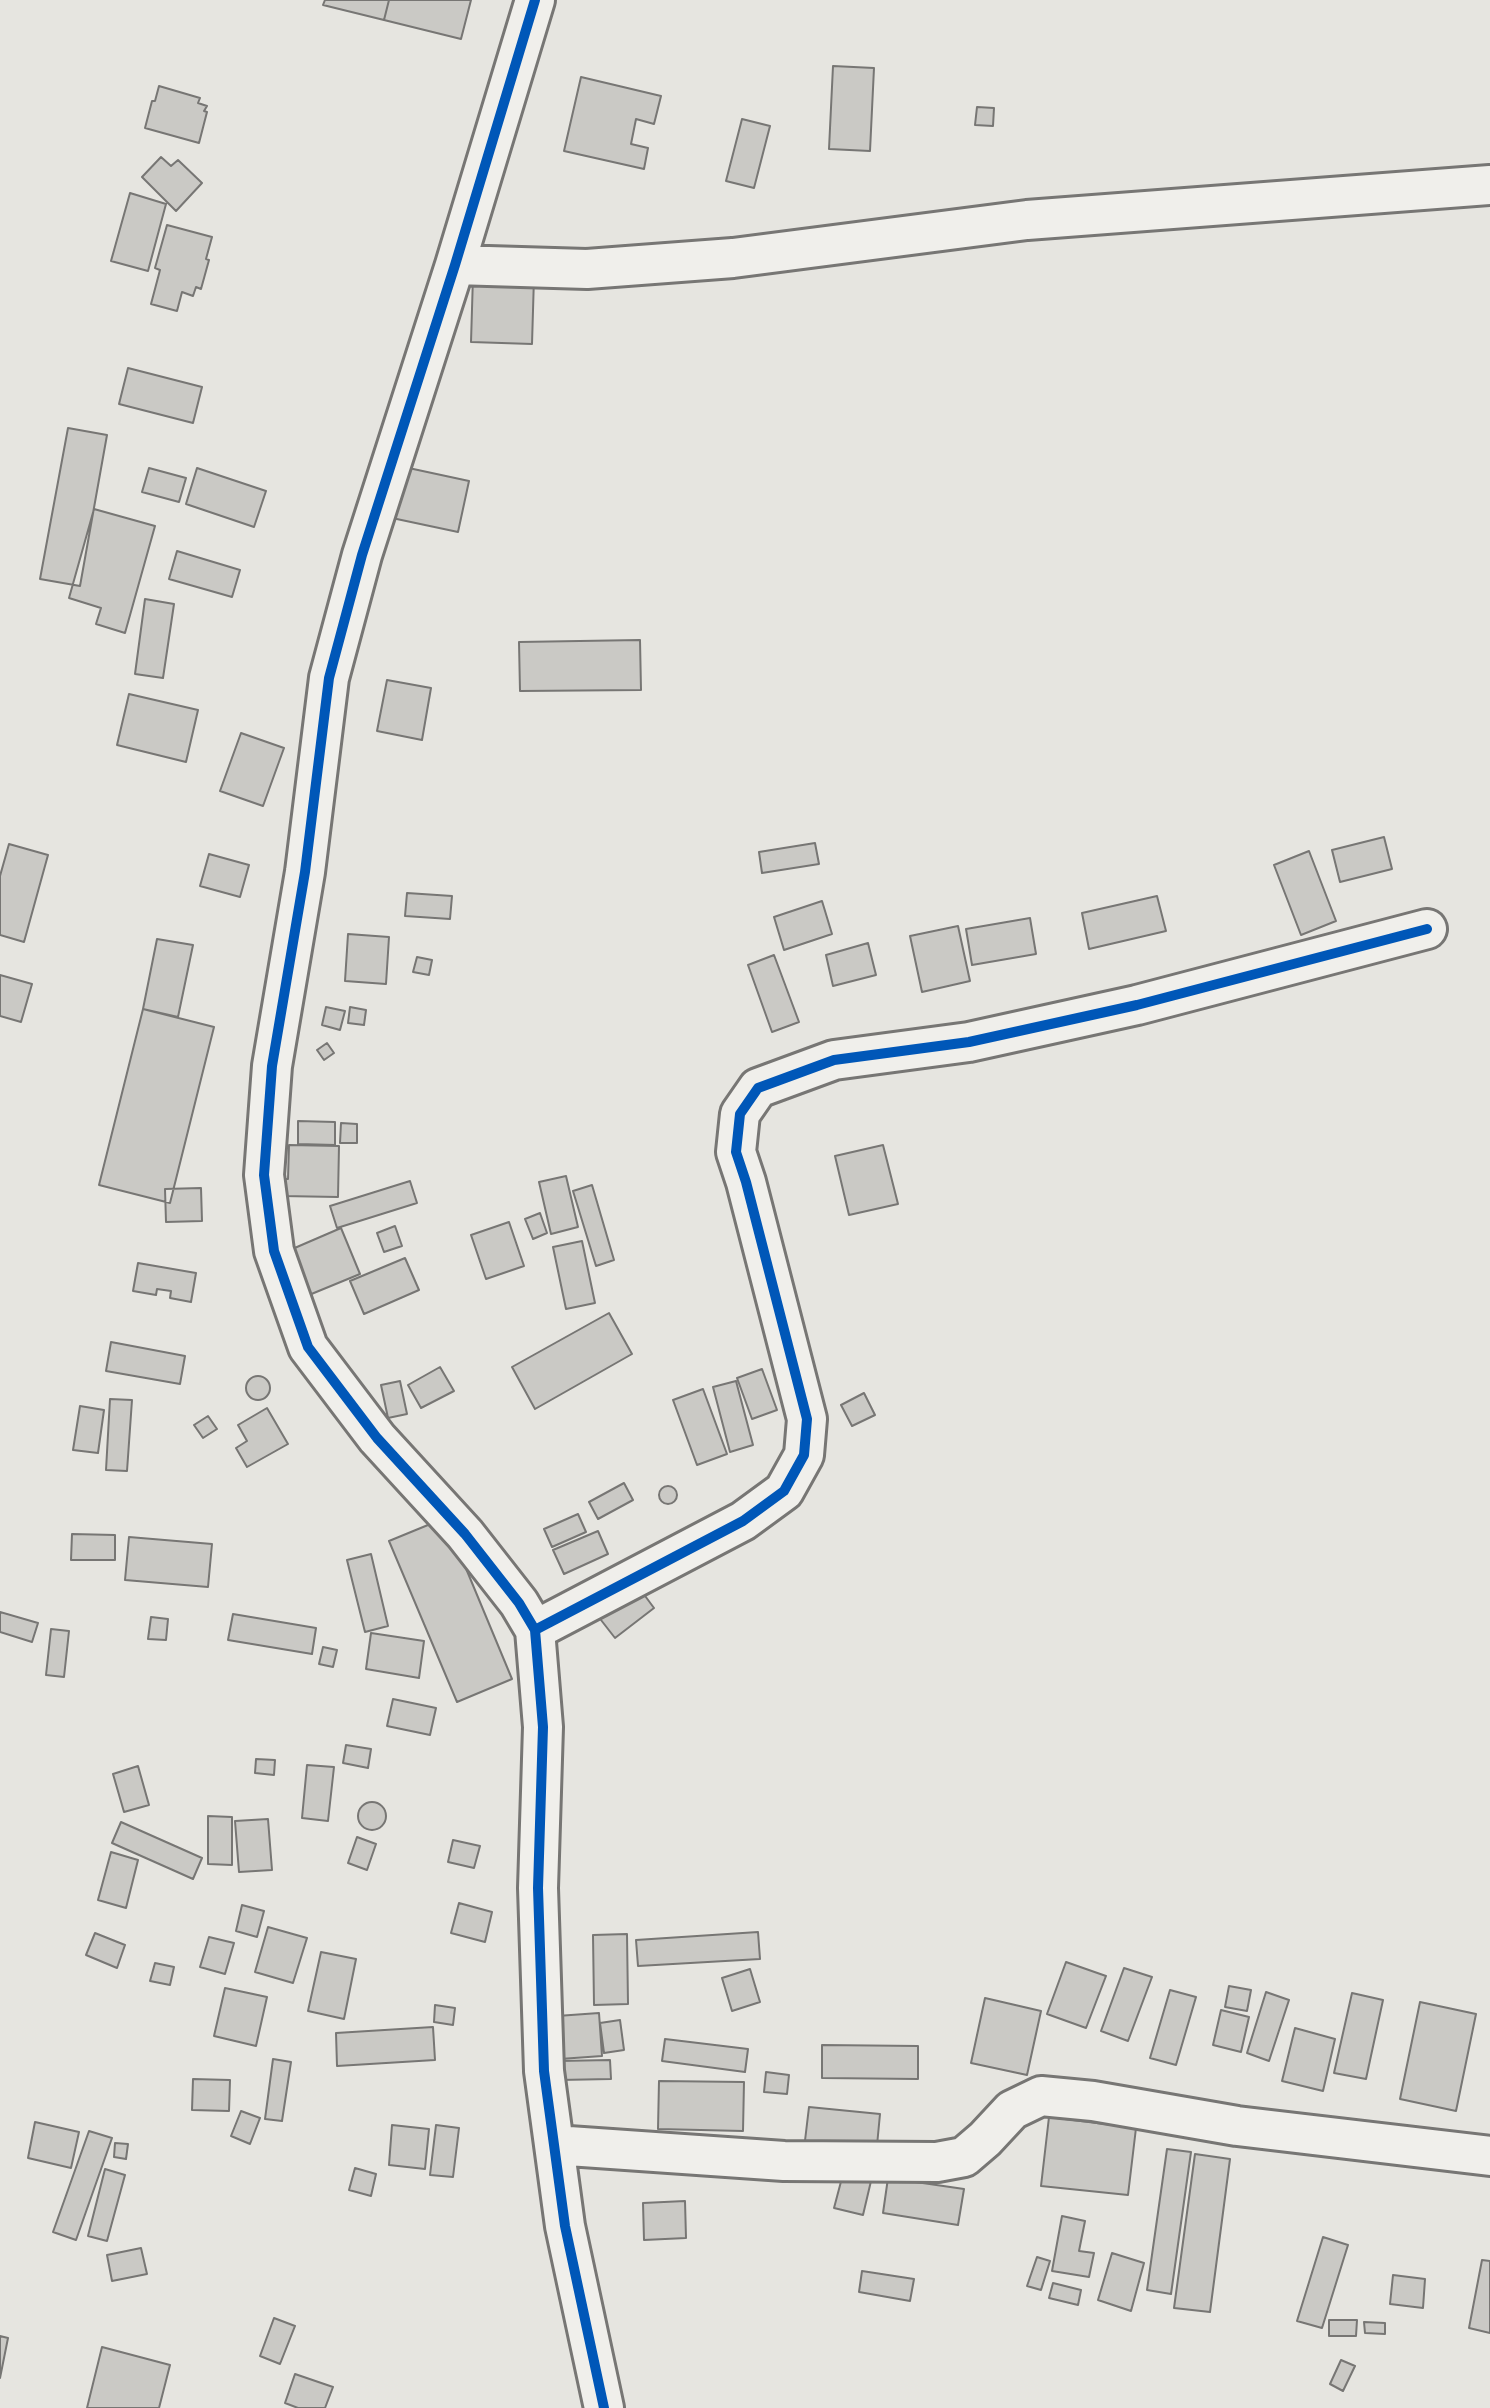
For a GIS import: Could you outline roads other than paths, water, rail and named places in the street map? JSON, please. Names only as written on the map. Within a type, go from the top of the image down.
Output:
[{"type":"street","points":[[535,0],[455,265],[362,555],[329,678],[305,872],[272,1066],[264,1175],[274,1251],[307,1347],[377,1438],[472,1544],[519,1603],[535,1630],[543,1727],[538,1888],[544,2071],[565,2226],[604,2408]]},
{"type":"street","points":[[455,265],[587,269],[707,260],[1027,220],[1490,185]]},
{"type":"street","points":[[535,1630],[743,1521],[784,1491],[804,1455],[807,1419],[750,1195],[736,1152],[740,1114],[758,1088],[834,1060],[969,1042],[1137,1005],[1427,929]]},
{"type":"street","points":[[554,2145],[784,2161],[937,2162],[964,2157],[1012,2110],[1041,2096],[1093,2101],[1237,2126],[1490,2156]]}]
